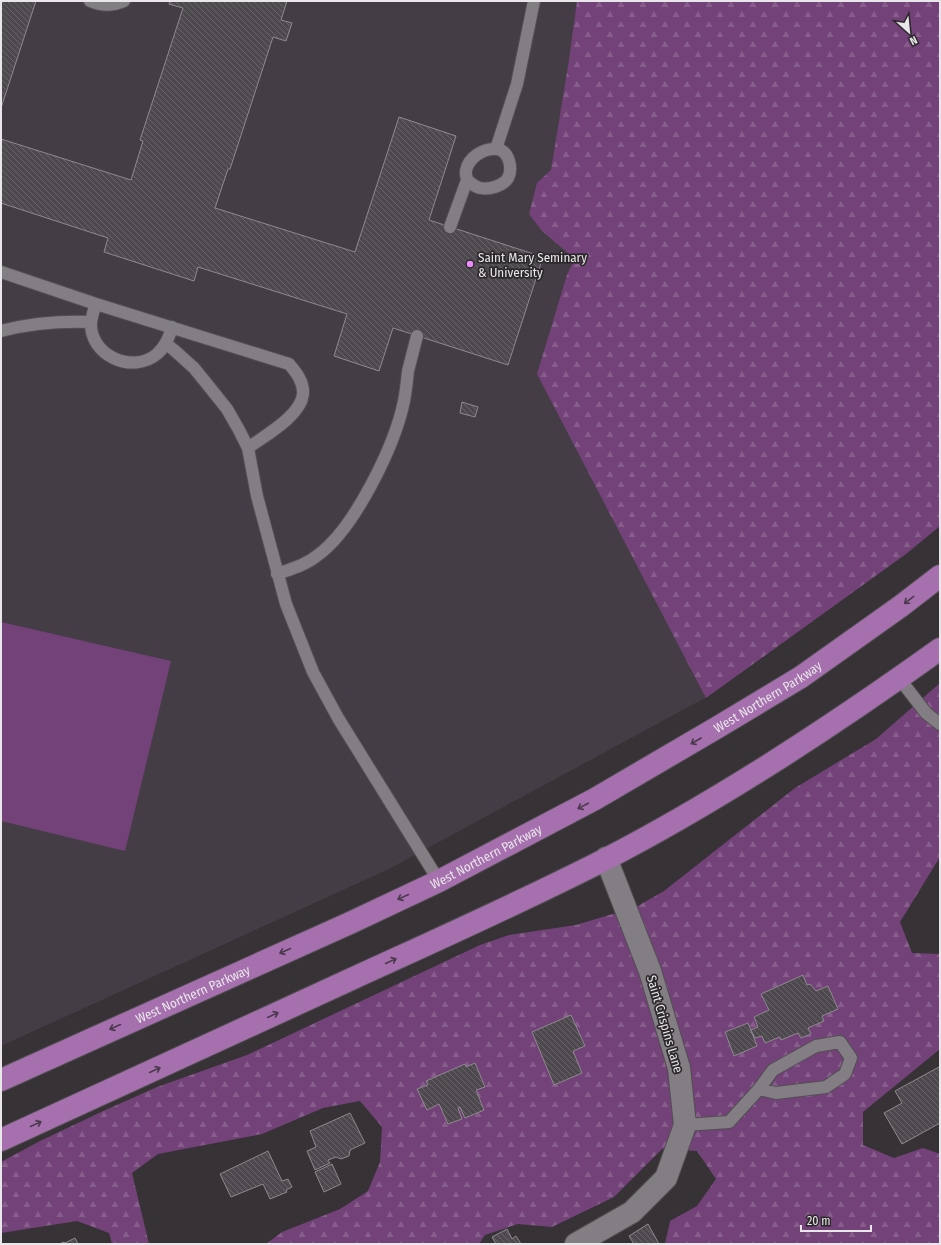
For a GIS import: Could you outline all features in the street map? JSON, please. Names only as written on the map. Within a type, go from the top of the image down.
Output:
[{"type":"main road","name":"West Northern Parkway","points":[[1,1080],[249,967],[350,923],[439,881],[595,800],[718,728],[801,677],[901,606],[940,576]]},
{"type":"main road","points":[[1,1140],[468,926],[606,858],[691,811],[749,776],[899,678],[940,649]]},
{"type":"street","name":"Saint Crispins Lane","points":[[576,1244],[632,1212],[666,1178],[685,1125],[677,1060],[650,971],[606,858]]},
{"type":"lane","points":[[90,1],[100,5],[111,5],[124,1]]},
{"type":"lane","points":[[496,149],[517,84],[534,1]]},
{"type":"lane","points":[[450,227],[467,180],[466,172],[468,164],[475,156],[486,150],[496,149],[504,153],[510,162],[511,171],[506,180],[495,188],[481,188],[474,186],[467,180]]},
{"type":"lane","points":[[1,272],[96,304],[289,364],[297,373],[301,381],[303,394],[297,409],[285,421],[248,448]]},
{"type":"lane","points":[[96,304],[91,322],[93,335],[99,347],[108,356],[120,361],[133,363],[146,361],[157,354],[166,344],[172,327]]},
{"type":"lane","points":[[1,332],[44,323],[66,321],[91,322]]},
{"type":"lane","points":[[277,574],[302,565],[318,555],[336,539],[355,514],[375,478],[392,438],[404,402],[408,371],[417,336]]},
{"type":"lane","points":[[166,344],[194,368],[226,409],[239,430],[248,448],[257,496],[286,604],[313,672],[338,718],[439,881]]},
{"type":"lane","points":[[899,678],[926,713],[940,724]]},
{"type":"lane","points":[[685,1125],[728,1122],[759,1089],[773,1070],[816,1046],[840,1042],[851,1058],[845,1074],[826,1087],[776,1093],[759,1089]]},
{"type":"shaded area","name":"Saint Mary Seminary & University","points":[[1,1],[940,1],[940,526],[906,554],[705,698],[389,869],[1,1046]]},
{"type":"green space","points":[[577,1],[940,1],[940,526],[906,554],[706,698],[537,374],[567,275],[575,259],[542,231],[529,214],[537,183],[551,170]]},
{"type":"green space","points":[[1,622],[171,661],[125,851],[1,821]]},
{"type":"green space","points":[[940,683],[940,857],[900,922],[912,953],[940,954],[940,1049],[863,1112],[863,1145],[894,1158],[923,1148],[940,1154],[940,1244],[665,1244],[670,1221],[697,1206],[716,1179],[697,1151],[662,1149],[614,1197],[552,1227],[518,1224],[485,1235],[479,1244],[266,1244],[282,1232],[340,1209],[368,1191],[380,1162],[382,1127],[360,1101],[323,1108],[262,1134],[158,1154],[132,1173],[149,1244],[112,1244],[109,1233],[77,1221],[1,1233],[1,1162],[40,1141],[101,1112],[157,1087],[247,1055],[480,945],[509,935],[576,925],[636,907],[664,891],[795,788],[876,739]]},
{"type":"building","points":[[1,1],[36,1],[1,108]]},
{"type":"building","points":[[170,1],[287,1],[281,20],[292,23],[286,41],[273,37],[230,169],[228,169],[215,208],[355,252],[399,117],[456,136],[429,220],[543,257],[508,365],[393,328],[379,371],[334,356],[347,314],[198,267],[194,281],[104,252],[108,238],[1,203],[1,139],[131,180],[143,141],[140,140],[183,8],[169,4]]},
{"type":"building","points":[[462,402],[478,407],[475,417],[460,413]]},
{"type":"building","points":[[803,975],[807,985],[810,984],[816,991],[828,986],[838,1009],[822,1016],[824,1021],[808,1028],[811,1034],[801,1038],[798,1033],[781,1040],[780,1037],[765,1043],[762,1036],[755,1038],[751,1030],[758,1027],[754,1017],[769,1010],[761,994]]},
{"type":"building","points":[[571,1015],[585,1046],[573,1051],[582,1073],[554,1085],[532,1032]]},
{"type":"building","points":[[748,1023],[757,1046],[734,1056],[725,1032]]},
{"type":"building","points":[[475,1063],[485,1087],[476,1090],[484,1110],[465,1118],[460,1107],[458,1108],[462,1119],[448,1124],[439,1104],[427,1110],[417,1089],[428,1085],[426,1081],[465,1064],[466,1067]]},
{"type":"building","points":[[939,1067],[940,1123],[902,1144],[884,1113],[902,1103],[895,1091]]},
{"type":"building","points":[[350,1113],[365,1143],[350,1150],[349,1156],[341,1159],[336,1157],[328,1160],[330,1163],[315,1170],[307,1151],[316,1147],[310,1131]]},
{"type":"building","points":[[268,1151],[282,1181],[288,1179],[292,1187],[286,1190],[287,1192],[270,1199],[263,1184],[231,1197],[220,1174]]},
{"type":"building","points":[[332,1164],[341,1184],[324,1192],[315,1172]]},
{"type":"building","points":[[648,1224],[659,1244],[634,1244],[629,1236]]},
{"type":"building","points":[[507,1229],[512,1239],[516,1236],[521,1244],[496,1244],[492,1237]]},
{"type":"building","points":[[75,1238],[78,1244],[59,1244],[65,1243]]},
{"type":"place","name":"Saint Mary Seminary & University","points":[[470,264]]}]
